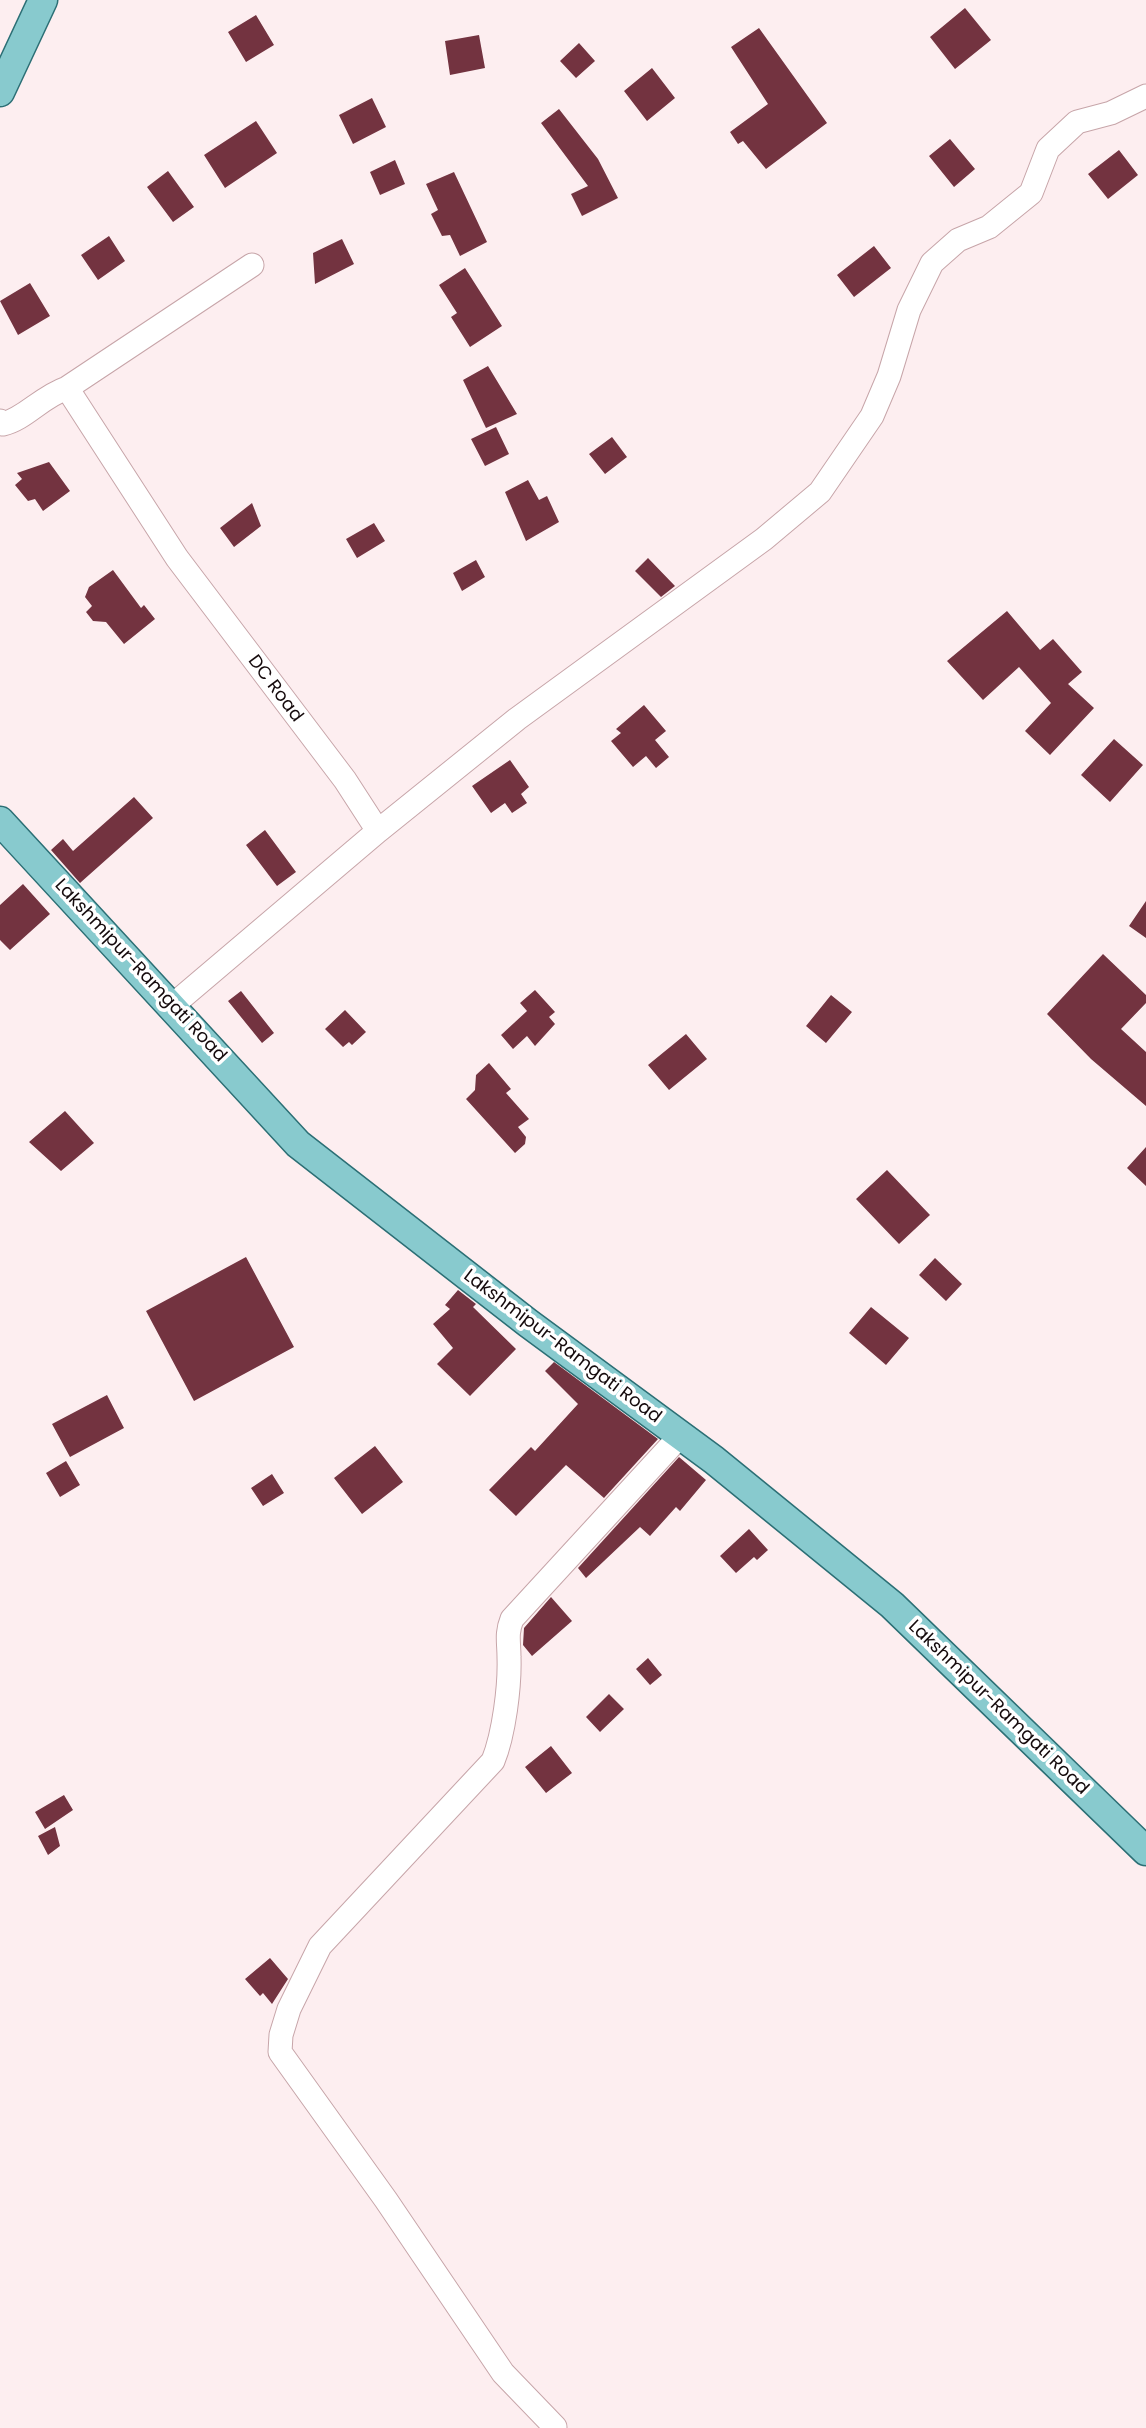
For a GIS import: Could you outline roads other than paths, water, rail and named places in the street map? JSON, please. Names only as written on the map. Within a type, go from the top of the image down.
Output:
[{"type":"main road","points":[[0,92],[43,0]]},
{"type":"main road","name":"Lakshmipur-Ramgati Road","points":[[0,821],[173,1005],[298,1144],[528,1323],[681,1435],[892,1605],[1146,1851]]},
{"type":"street","points":[[173,1005],[377,831],[517,719],[764,539],[820,492],[872,416],[889,376],[909,310],[932,263],[958,240],[989,227],[1031,193],[1048,149],[1077,122],[1111,113],[1146,96]]},
{"type":"street","points":[[0,421],[4,424],[14,422],[47,395],[67,388],[252,265]]},
{"type":"street","name":"DC Road","points":[[67,388],[177,558],[345,780],[377,831]]},
{"type":"street","points":[[555,2427],[503,2373],[386,2200],[301,2086],[280,2052],[281,2035],[289,2009],[320,1946],[493,1761],[500,1745],[509,1657],[506,1635],[512,1619],[681,1435]]}]
